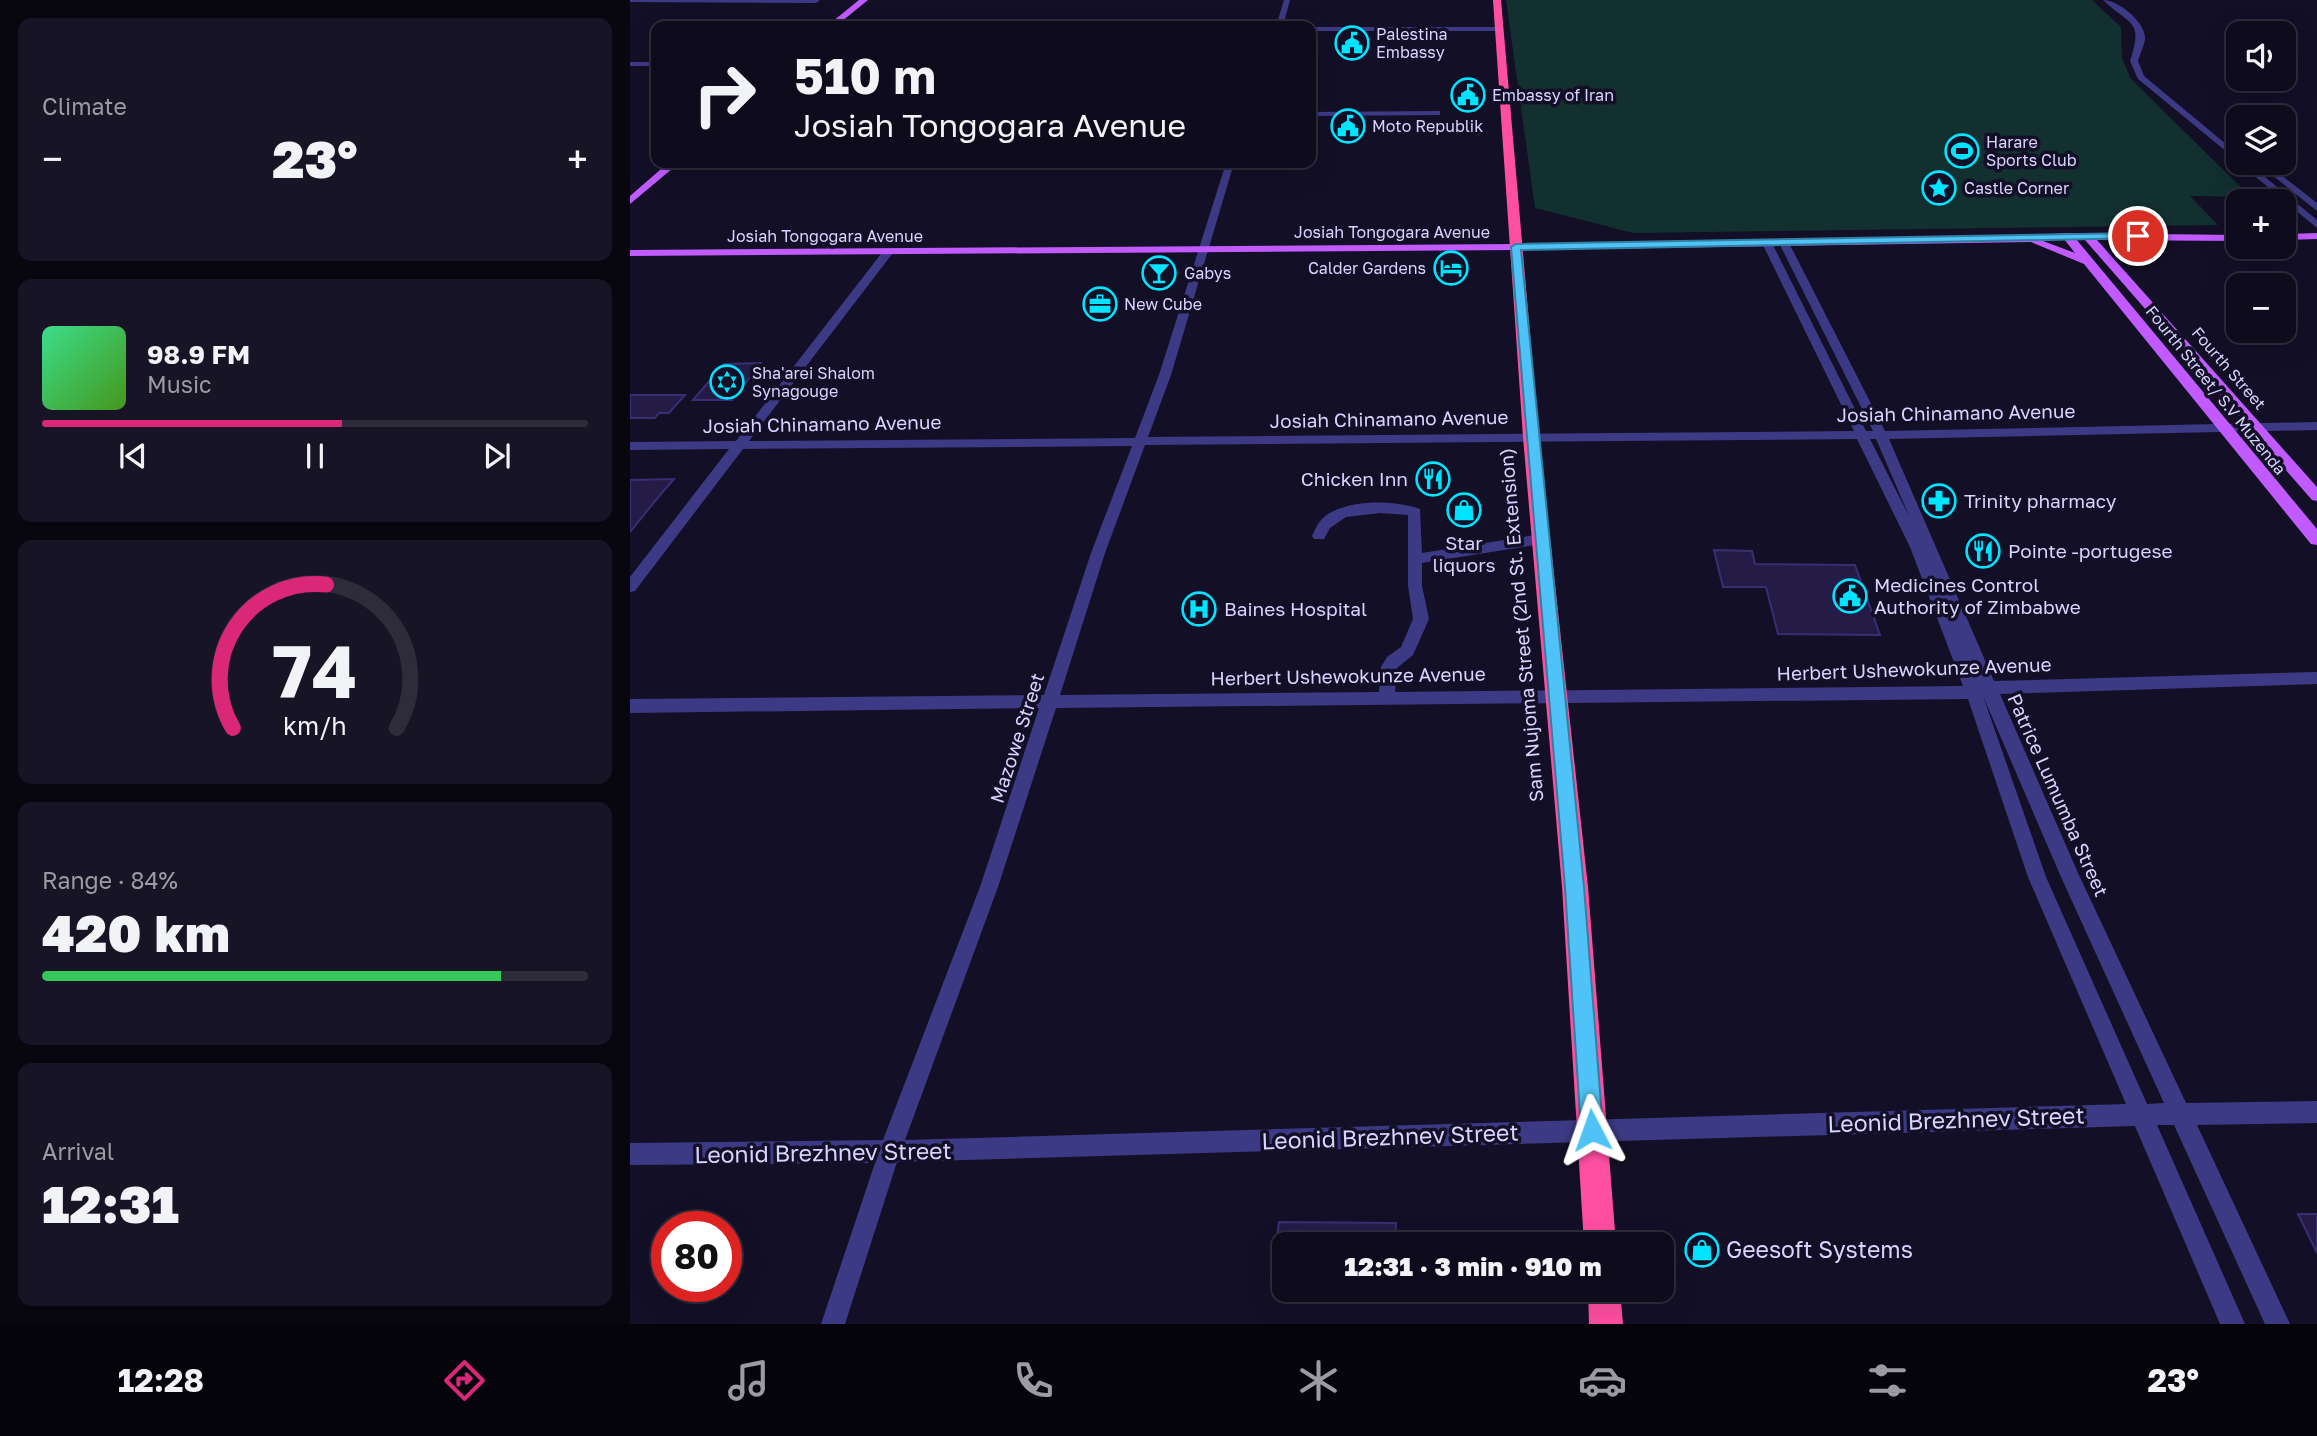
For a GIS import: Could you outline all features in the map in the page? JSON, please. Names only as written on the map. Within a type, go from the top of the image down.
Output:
[{"type":"highway","name":"Sam Nujoma Street (2nd St. Extension)","points":[[1497,0],[1531,437],[1575,887],[1599,1232]]},
{"type":"highway","points":[[1605,1302],[1606,1324]]},
{"type":"main road","points":[[837,21],[864,0]]},
{"type":"main road","points":[[850,21],[877,0]]},
{"type":"main road","points":[[630,190],[657,168]]},
{"type":"main road","points":[[630,201],[668,168]]},
{"type":"main road","points":[[2296,237],[2317,236]]},
{"type":"main road","points":[[1985,240],[2036,242],[2070,239],[2226,237]]},
{"type":"main road","points":[[2091,239],[2129,243],[2208,238]]},
{"type":"main road","points":[[2070,239],[2088,263]]},
{"type":"main road","name":"Josiah Tongogara Avenue","points":[[630,253],[1516,247],[2070,239]]},
{"type":"main road","name":"Fourth Street","points":[[2091,239],[2317,496]]},
{"type":"main road","points":[[2036,242],[2088,263]]},
{"type":"main road","points":[[2113,264],[2119,250],[2129,243]]},
{"type":"main road","name":"Fourth Street/ S.V Muzenda","points":[[2088,263],[2317,540]]},
{"type":"street","points":[[630,0],[816,1]]},
{"type":"street","points":[[1281,21],[1287,0]]},
{"type":"street","points":[[2106,0],[2138,25],[2141,39],[2134,61],[2148,84],[2226,148]]},
{"type":"street","points":[[1316,29],[1500,29]]},
{"type":"street","points":[[2136,54],[2159,80],[2226,135]]},
{"type":"street","points":[[630,64],[651,64]]},
{"type":"street","points":[[1316,114],[1437,113]]},
{"type":"street","name":"Mazowe Street","points":[[834,1324],[888,1154],[989,887],[1098,553],[1165,375],[1228,168]]},
{"type":"street","points":[[2258,175],[2317,225]]},
{"type":"street","points":[[2276,175],[2317,208]]},
{"type":"street","name":"Patrice Lumumba Street","points":[[1776,243],[1872,435],[1981,690],[2278,1324]]},
{"type":"street","points":[[630,587],[888,252]]},
{"type":"street","name":"Josiah Chinamano Avenue","points":[[630,446],[1872,435],[2317,426]]},
{"type":"street","points":[[1318,536],[1322,523],[1332,514],[1405,508],[1415,512],[1415,586],[1421,619],[1407,651],[1392,660],[1387,697]]},
{"type":"street","points":[[1415,559],[1541,539]]},
{"type":"street","name":"Herbert Ushewokunze Avenue","points":[[630,706],[1981,690],[2317,678]]},
{"type":"street","name":"Patrice Lumumba Street","points":[[1981,690],[2037,877],[2233,1324]]},
{"type":"street","name":"Leonid Brezhnev Street","points":[[630,1154],[888,1154],[1592,1130],[2181,1113],[2317,1112]]},
{"type":"green space","points":[[1506,0],[2092,0],[2121,27],[2122,58],[2131,79],[2243,189],[2226,189],[2226,197],[2190,196],[2218,225],[1633,233],[1535,208]]},
{"type":"building","name":"Sha'arei Shalom Synagouge","points":[[761,363],[732,400],[693,400],[724,364]]},
{"type":"building","points":[[630,395],[685,395],[669,413],[659,413],[655,418],[630,418]]},
{"type":"building","points":[[674,479],[660,495],[630,532],[630,480]]},
{"type":"building","name":"Medicines Control Authority of Zimbabwe","points":[[1714,550],[1752,551],[1755,564],[1855,565],[1880,635],[1778,634],[1766,587],[1723,587]]},
{"type":"building","points":[[2298,1214],[2317,1214],[2317,1253]]},
{"type":"building","points":[[1279,1222],[1396,1223],[1396,1232],[1278,1232]]},
{"type":"place","name":"Palestina Embassy","points":[[1352,43]]},
{"type":"place","name":"Embassy of Iran","points":[[1468,95]]},
{"type":"place","name":"Moto Republik","points":[[1348,126]]},
{"type":"place","name":"Harare Sports Club","points":[[1962,151]]},
{"type":"place","name":"Castle Corner","points":[[1939,188]]},
{"type":"place","name":"Calder Gardens","points":[[1451,268]]},
{"type":"place","name":"Gabys","points":[[1159,273]]},
{"type":"place","name":"New Cube","points":[[1100,304]]},
{"type":"place","name":"Sha'arei Shalom Synagouge","points":[[727,382]]},
{"type":"place","name":"Chicken Inn","points":[[1433,479]]},
{"type":"place","name":"Trinity pharmacy","points":[[1939,501]]},
{"type":"place","name":"Star liquors","points":[[1464,510]]},
{"type":"place","name":"Pointe -portugese","points":[[1983,551]]},
{"type":"place","name":"Medicines Control Authority of Zimbabwe","points":[[1850,596]]},
{"type":"place","name":"Baines Hospital","points":[[1199,609]]},
{"type":"place","name":"Geesoft Systems","points":[[1702,1250]]},
{"type":"route","points":[[1592,1130],[1575,887],[1531,437],[1516,247],[2138,236]]}]
